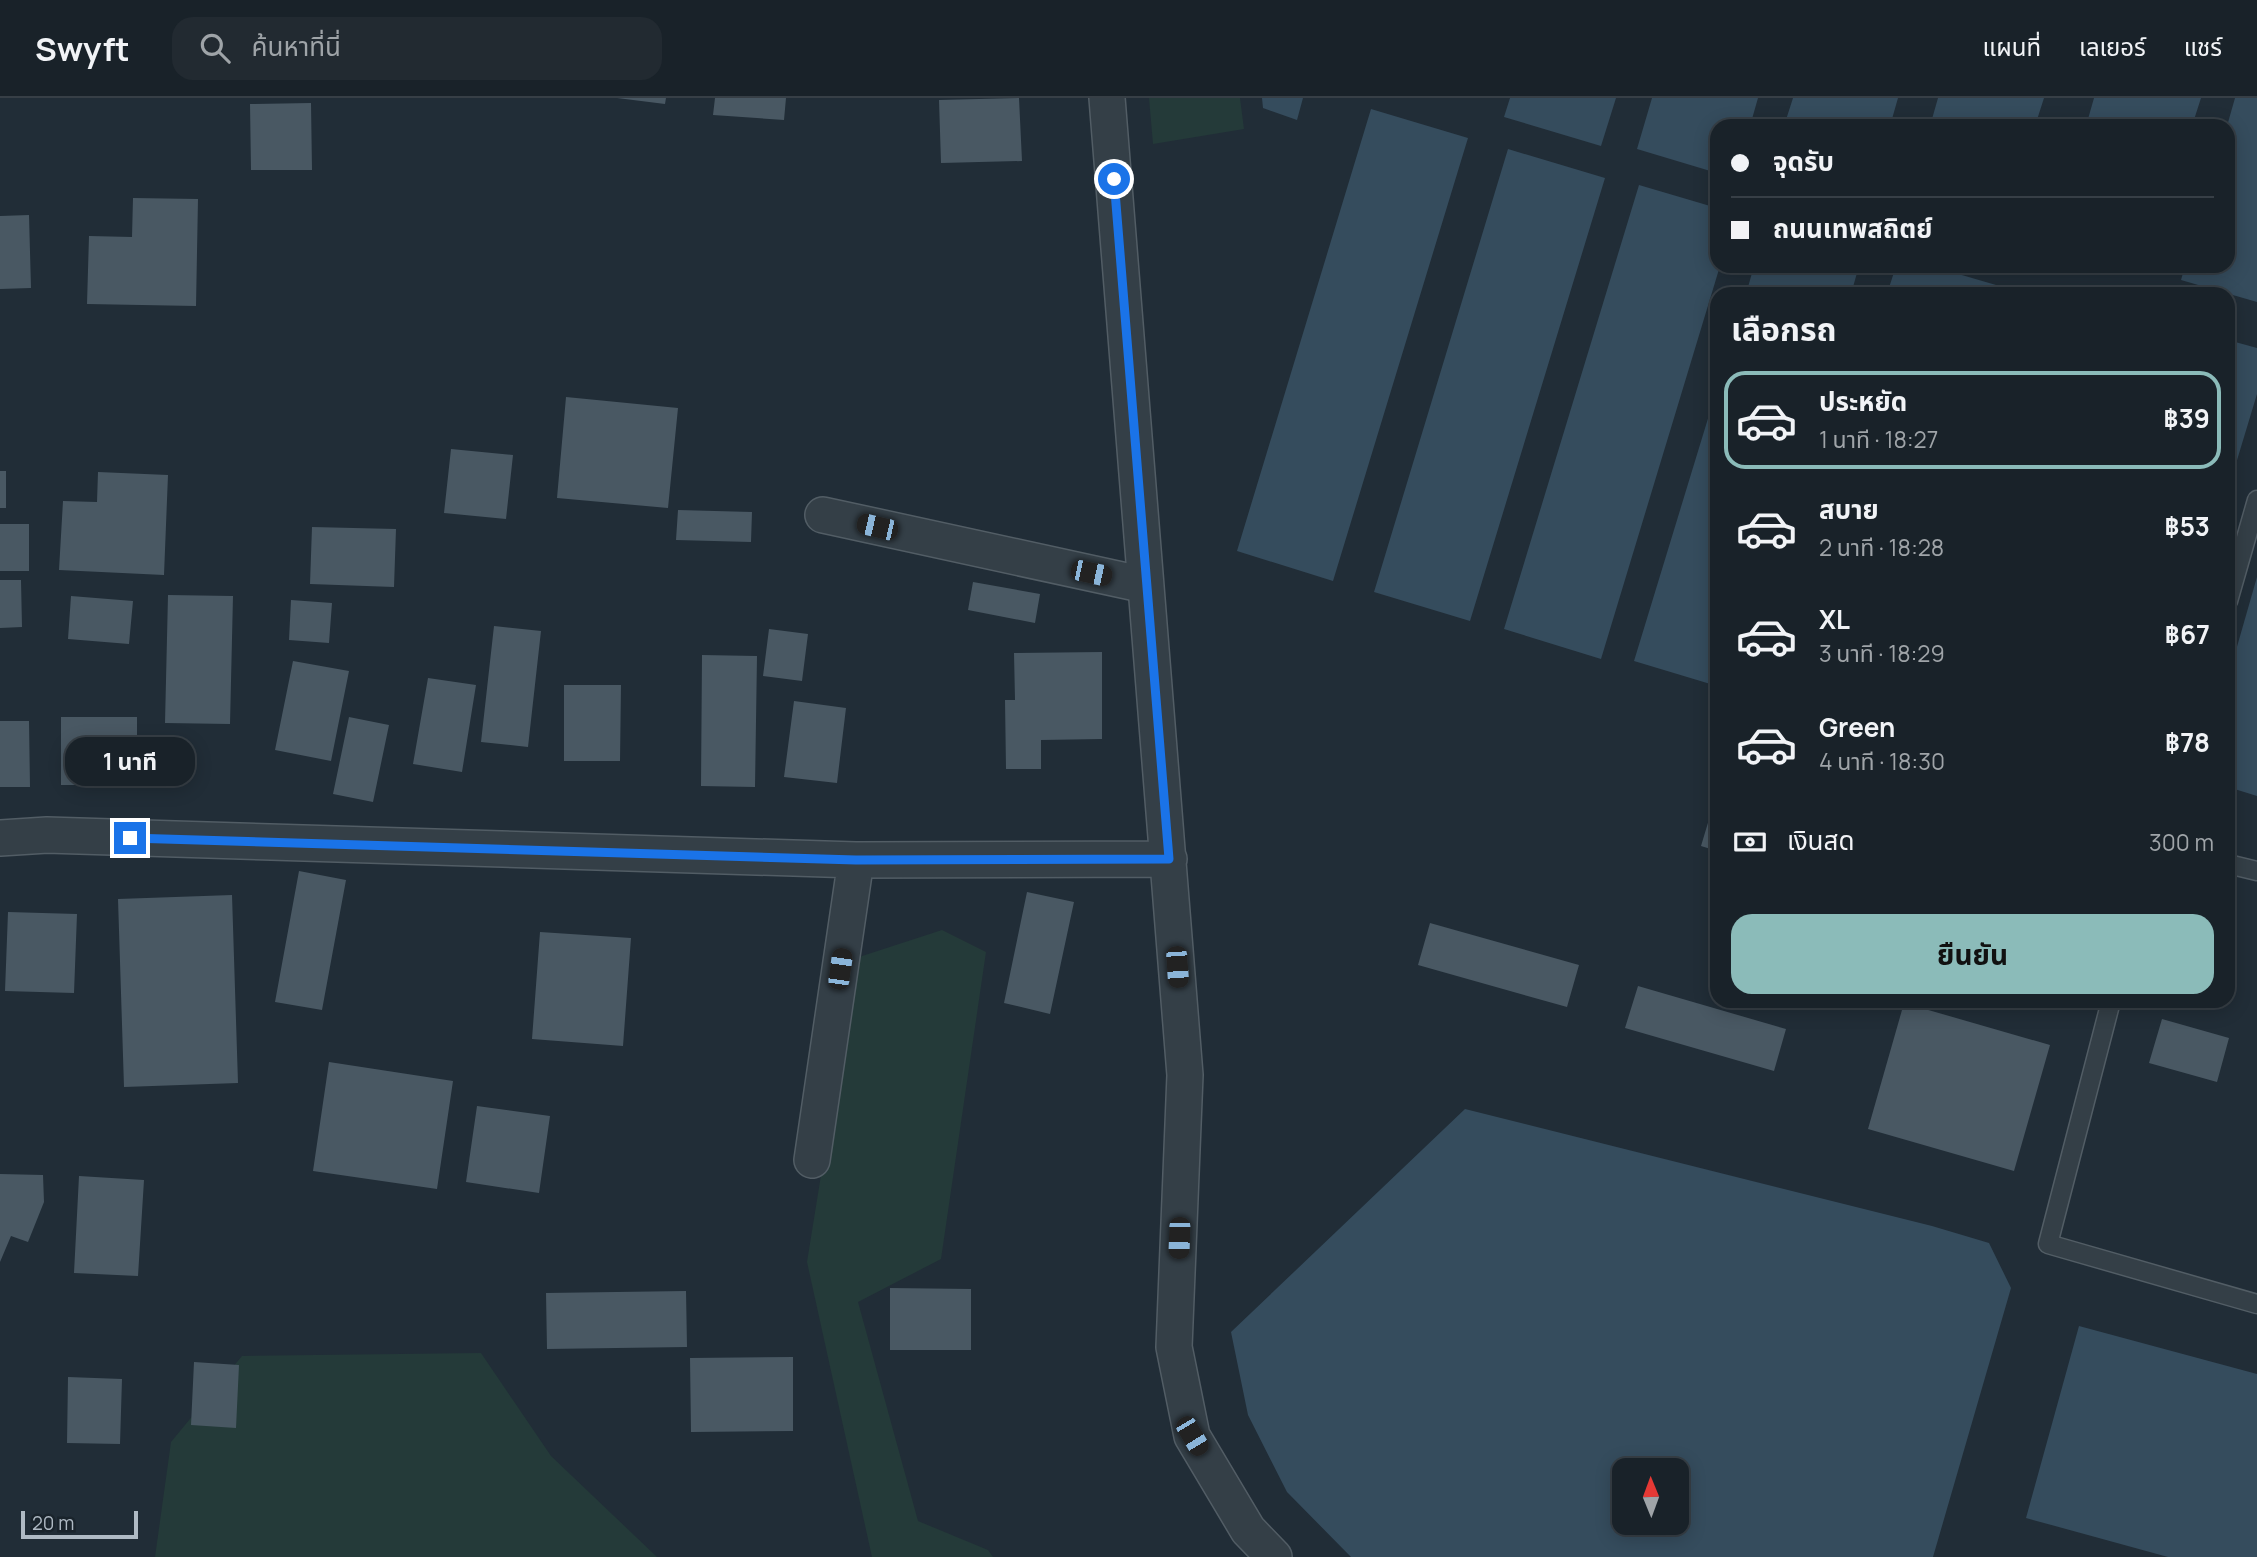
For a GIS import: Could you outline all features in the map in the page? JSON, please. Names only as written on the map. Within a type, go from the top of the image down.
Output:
[{"type":"street","points":[[1107,98],[1185,1075],[1174,1347],[1192,1436],[1248,1530],[1274,1557]]},
{"type":"street","points":[[823,515],[1145,585]]},
{"type":"street","points":[[0,838],[61,836],[856,860],[1169,859]]},
{"type":"street","points":[[812,1160],[856,860]]},
{"type":"lane","points":[[2235,577],[2257,500]]},
{"type":"lane","points":[[2235,866],[2257,872]]},
{"type":"lane","points":[[2109,1008],[2048,1244],[2257,1304]]},
{"type":"green space","points":[[1149,98],[1240,98],[1244,129],[1153,144]]},
{"type":"green space","points":[[942,930],[986,952],[941,1259],[858,1302],[918,1521],[988,1550],[993,1557],[872,1557],[807,1262],[856,958]]},
{"type":"green space","points":[[481,1353],[551,1456],[657,1557],[155,1557],[171,1442],[242,1356]]},
{"type":"water","points":[[1262,98],[1303,98],[1297,120],[1263,108]]},
{"type":"water","points":[[1510,98],[1616,98],[1601,146],[1504,117]]},
{"type":"water","points":[[1652,98],[1758,98],[1752,119],[1710,119],[1710,171],[1637,149]]},
{"type":"water","points":[[1793,98],[1898,98],[1892,119],[1786,119]]},
{"type":"water","points":[[1938,98],[2044,98],[2037,119],[1932,119]]},
{"type":"water","points":[[2094,98],[2201,98],[2194,119],[2088,119]]},
{"type":"water","points":[[2235,98],[2257,98],[2257,302],[2235,296],[2235,287],[2205,287],[2181,280],[2183,273],[2235,273],[2235,119],[2229,119]]},
{"type":"water","points":[[1371,109],[1468,138],[1333,581],[1237,551]]},
{"type":"water","points":[[1508,149],[1605,178],[1470,621],[1374,592]]},
{"type":"water","points":[[1639,185],[1710,206],[1710,273],[1718,273],[1714,287],[1710,287],[1710,299],[1601,659],[1504,629]]},
{"type":"water","points":[[1752,273],[1857,273],[1853,287],[1748,287]]},
{"type":"water","points":[[1894,273],[1955,273],[1996,285],[1995,287],[1889,287]]},
{"type":"water","points":[[2235,342],[2257,348],[2257,394],[2235,467]]},
{"type":"water","points":[[1710,412],[1710,684],[1634,661]]},
{"type":"water","points":[[2257,577],[2257,796],[2235,789],[2235,654]]},
{"type":"water","points":[[1465,1109],[1932,1226],[1989,1243],[2011,1288],[1933,1557],[1351,1557],[1287,1492],[1248,1415],[1231,1332]]},
{"type":"water","points":[[2079,1326],[2257,1374],[2257,1557],[2168,1557],[2026,1518]]},
{"type":"building","points":[[617,98],[666,98],[665,104]]},
{"type":"building","points":[[715,98],[786,98],[784,120],[713,115]]},
{"type":"building","points":[[1019,98],[1022,161],[941,163],[939,100]]},
{"type":"building","points":[[311,103],[312,170],[251,170],[250,104]]},
{"type":"building","points":[[133,198],[198,199],[196,306],[87,304],[89,236],[132,237]]},
{"type":"building","points":[[29,215],[31,288],[0,289],[0,216]]},
{"type":"building","points":[[566,397],[678,408],[668,508],[557,498]]},
{"type":"building","points":[[451,449],[513,455],[506,519],[444,513]]},
{"type":"building","points":[[0,471],[6,471],[6,508],[0,508]]},
{"type":"building","points":[[98,472],[168,475],[164,575],[59,570],[63,501],[97,502]]},
{"type":"building","points":[[678,510],[752,512],[751,542],[676,540]]},
{"type":"building","points":[[0,524],[29,524],[29,571],[0,571]]},
{"type":"building","points":[[312,527],[396,529],[394,587],[310,584]]},
{"type":"building","points":[[0,580],[21,580],[22,627],[0,628]]},
{"type":"building","points":[[973,582],[1040,594],[1035,623],[968,610]]},
{"type":"building","points":[[168,595],[233,596],[230,724],[165,723]]},
{"type":"building","points":[[71,596],[133,601],[129,644],[68,639]]},
{"type":"building","points":[[291,600],[332,603],[329,643],[289,640]]},
{"type":"building","points":[[494,626],[541,631],[528,747],[481,742]]},
{"type":"building","points":[[769,629],[808,634],[802,681],[763,676]]},
{"type":"building","points":[[1102,652],[1102,739],[1041,740],[1041,769],[1006,769],[1005,700],[1015,700],[1014,653]]},
{"type":"building","points":[[702,655],[757,656],[755,787],[701,786]]},
{"type":"building","points":[[293,661],[349,671],[331,761],[275,750]]},
{"type":"building","points":[[428,678],[476,685],[462,772],[413,764]]},
{"type":"building","points":[[564,685],[621,685],[620,761],[564,761]]},
{"type":"building","points":[[794,701],[846,708],[837,783],[784,777]]},
{"type":"building","points":[[61,717],[137,717],[137,785],[61,785]]},
{"type":"building","points":[[349,717],[389,725],[373,802],[333,794]]},
{"type":"building","points":[[0,721],[29,721],[30,787],[0,787]]},
{"type":"building","points":[[1710,816],[1710,849],[1701,846]]},
{"type":"building","points":[[299,871],[346,880],[322,1010],[275,1002]]},
{"type":"building","points":[[1027,892],[1074,902],[1050,1014],[1004,1003]]},
{"type":"building","points":[[232,895],[238,1083],[124,1087],[118,899]]},
{"type":"building","points":[[8,912],[77,914],[74,993],[5,991]]},
{"type":"building","points":[[1430,923],[1579,965],[1567,1007],[1418,965]]},
{"type":"building","points":[[540,932],[631,938],[623,1046],[532,1039]]},
{"type":"building","points":[[1638,986],[1786,1029],[1774,1071],[1625,1028]]},
{"type":"building","points":[[1903,1008],[1921,1008],[2050,1045],[2014,1171],[1868,1129]]},
{"type":"building","points":[[2162,1019],[2229,1038],[2217,1082],[2149,1063]]},
{"type":"building","points":[[329,1062],[453,1081],[437,1189],[313,1171]]},
{"type":"building","points":[[477,1106],[550,1116],[539,1193],[466,1182]]},
{"type":"building","points":[[0,1174],[43,1175],[44,1202],[28,1242],[11,1236],[0,1262]]},
{"type":"building","points":[[79,1176],[144,1180],[138,1276],[74,1273]]},
{"type":"building","points":[[890,1288],[971,1289],[971,1350],[890,1350]]},
{"type":"building","points":[[686,1291],[687,1347],[547,1349],[546,1293]]},
{"type":"building","points":[[793,1357],[793,1431],[691,1432],[690,1358]]},
{"type":"building","points":[[194,1362],[239,1365],[236,1428],[191,1425]]},
{"type":"building","points":[[68,1377],[122,1379],[120,1444],[67,1443]]},
{"type":"route","points":[[130,838],[856,860],[1169,859],[1114,179]]}]
